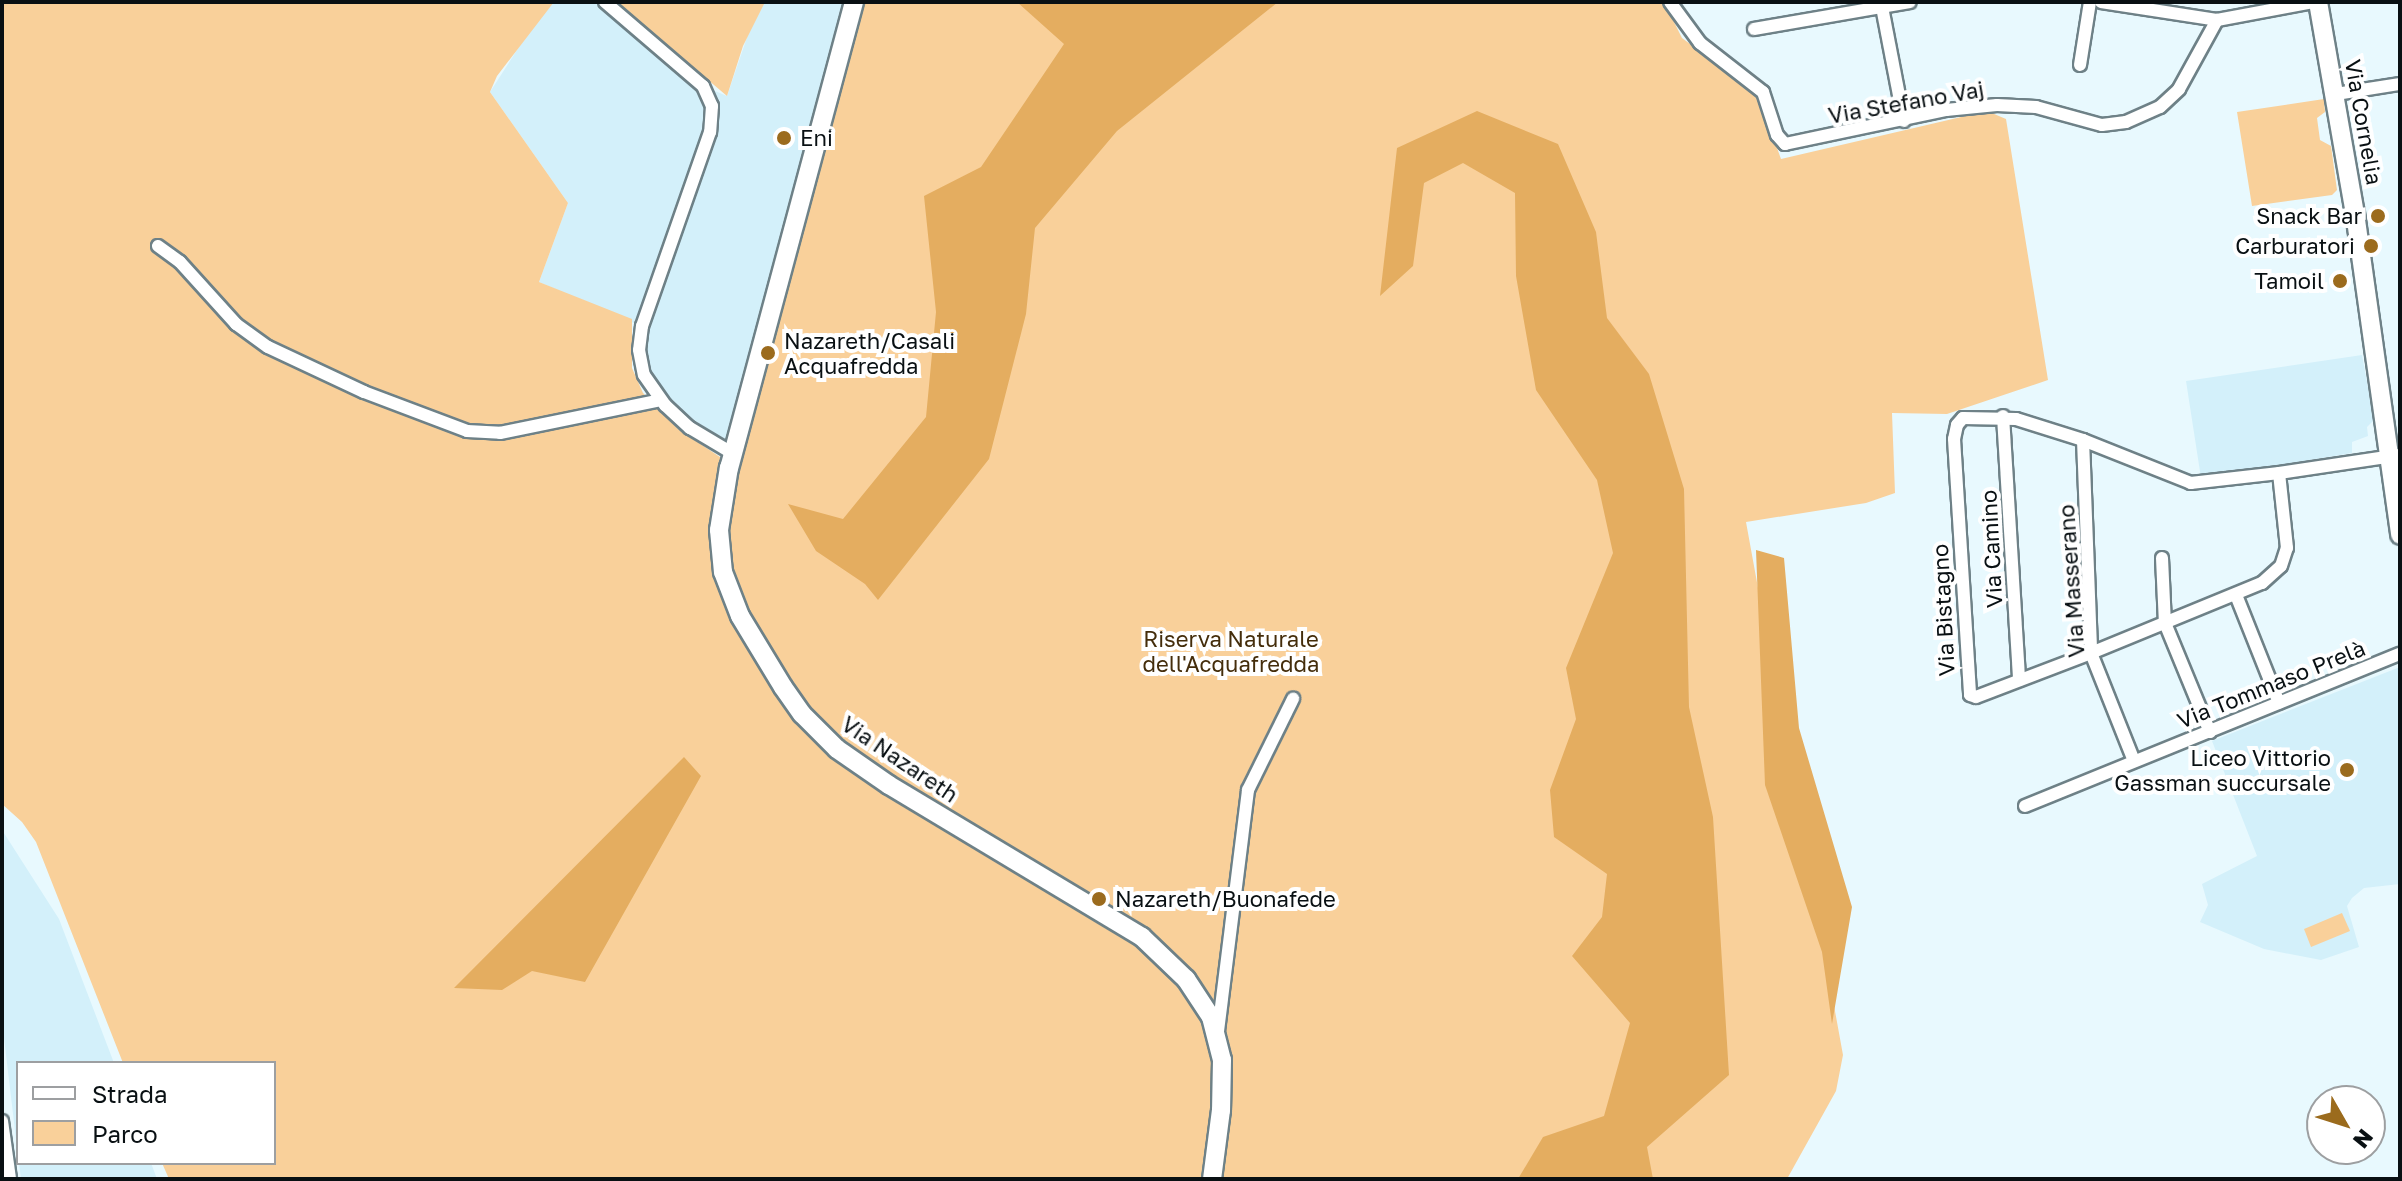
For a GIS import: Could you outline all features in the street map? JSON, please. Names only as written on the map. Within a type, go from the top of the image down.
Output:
[{"type":"street","points":[[605,2],[703,86],[712,106],[710,132],[639,338],[642,368],[661,400],[690,428],[732,453]]},
{"type":"street","name":"Via Nazareth","points":[[854,2],[732,453],[719,530],[723,572],[754,642],[802,714],[837,749],[1153,946],[1178,969],[1202,999],[1217,1036],[1222,1097],[1212,1179]]},
{"type":"street","name":"Via Stefano Vaj","points":[[1670,2],[1700,43],[1763,92],[1782,143],[1904,121],[1946,110],[2015,104],[2102,125],[2132,120],[2160,107],[2179,89],[2217,20]]},
{"type":"street","points":[[1754,29],[1910,2]]},
{"type":"street","points":[[2080,65],[2090,2]]},
{"type":"street","points":[[2101,2],[2217,20],[2316,2]]},
{"type":"street","points":[[2189,2],[2191,16]]},
{"type":"street","name":"Via Cornelia","points":[[2316,2],[2336,94],[2394,456],[2400,535]]},
{"type":"street","points":[[1882,7],[1904,121]]},
{"type":"street","points":[[2336,94],[2400,84]]},
{"type":"street","points":[[158,246],[180,262],[236,324],[268,347],[352,387],[467,431],[494,434],[661,400]]},
{"type":"street","name":"Via Bistagno","points":[[2279,473],[2288,534],[2284,558],[2269,578],[2236,595],[1976,697],[1968,691],[1955,432],[1963,418],[2003,416],[2083,440],[2191,483],[2394,456]]},
{"type":"street","name":"Via Camino","points":[[2003,416],[2019,680]]},
{"type":"street","name":"Via Masserano","points":[[2083,440],[2091,653],[2134,761]]},
{"type":"street","points":[[2162,558],[2165,623],[2210,732]]},
{"type":"street","points":[[2236,595],[2279,703]]},
{"type":"street","name":"Via Tommaso Prelà","points":[[2025,806],[2400,654]]},
{"type":"street","points":[[1217,1036],[1248,790],[1293,699]]},
{"type":"street","points":[[2,1121],[10,1179]]},
{"type":"shaded area","points":[[554,2],[612,2],[703,86],[727,96],[759,2],[854,2],[788,504],[595,555],[732,453],[690,428],[644,375],[641,326],[539,282],[568,203],[490,92],[526,36]]},
{"type":"shaded area","points":[[1017,2],[1278,2],[1117,131],[1035,228],[1026,314],[989,459],[878,600],[865,584],[816,551],[788,504],[843,519],[926,417],[936,312],[924,196],[981,167],[1064,44]]},
{"type":"shaded area","points":[[1477,111],[1558,144],[1596,232],[1607,318],[1649,374],[1684,489],[1689,707],[1713,817],[1729,1075],[1647,1147],[1653,1179],[1518,1179],[1543,1137],[1604,1116],[1630,1023],[1572,956],[1602,917],[1607,874],[1554,837],[1550,790],[1576,719],[1566,668],[1613,553],[1597,480],[1536,390],[1516,276],[1515,193],[1463,163],[1424,183],[1413,266],[1380,296],[1397,148]]},
{"type":"shaded area","points":[[2362,355],[2374,420],[2367,427],[2368,436],[2352,442],[2352,453],[2201,478],[2186,381]]},
{"type":"shaded area","points":[[1756,550],[1784,558],[1799,728],[1852,907],[1832,1024],[1822,952],[1765,785]]},
{"type":"shaded area","points":[[2400,667],[2400,884],[2364,888],[2352,898],[2347,906],[2359,947],[2321,960],[2264,949],[2200,922],[2208,905],[2202,884],[2257,856],[2212,741]]},
{"type":"shaded area","points":[[684,757],[701,776],[585,982],[532,971],[502,990],[454,988]]},
{"type":"shaded area","points":[[2,830],[59,919],[113,1061],[16,1061],[16,1139],[2,1021]]},
{"type":"shaded area","points":[[19,1165],[152,1165],[157,1179],[21,1179]]},
{"type":"green space","name":"Riserva Naturale dell'Acquafredda","points":[[2,2],[554,2],[497,76],[490,92],[568,203],[539,282],[632,319],[632,368],[643,393],[678,429],[735,467],[858,2],[1664,2],[1682,38],[1758,95],[1781,159],[1987,111],[2006,119],[2048,380],[1947,414],[1892,413],[1895,493],[1866,503],[1746,522],[1843,1055],[1836,1091],[1787,1179],[169,1179],[163,1165],[276,1165],[276,1061],[122,1061],[36,842],[22,822],[2,804]]},
{"type":"green space","points":[[616,2],[765,2],[743,46],[727,96]]},
{"type":"green space","points":[[2324,99],[2325,112],[2317,118],[2320,140],[2331,146],[2337,190],[2332,195],[2252,206],[2237,112]]},
{"type":"green space","points":[[2342,913],[2350,931],[2311,947],[2304,929]]},
{"type":"place","name":"Eni","points":[[784,138]]},
{"type":"place","name":"Snack Bar","points":[[2378,216]]},
{"type":"place","name":"Carburatori","points":[[2371,246]]},
{"type":"place","name":"Tamoil","points":[[2340,281]]},
{"type":"place","name":"Nazareth/Casali Acquafredda","points":[[768,353]]},
{"type":"place","name":"Liceo Vittorio Gassman succursale","points":[[2347,770]]},
{"type":"place","name":"Nazareth/Buonafede","points":[[1099,899]]}]
